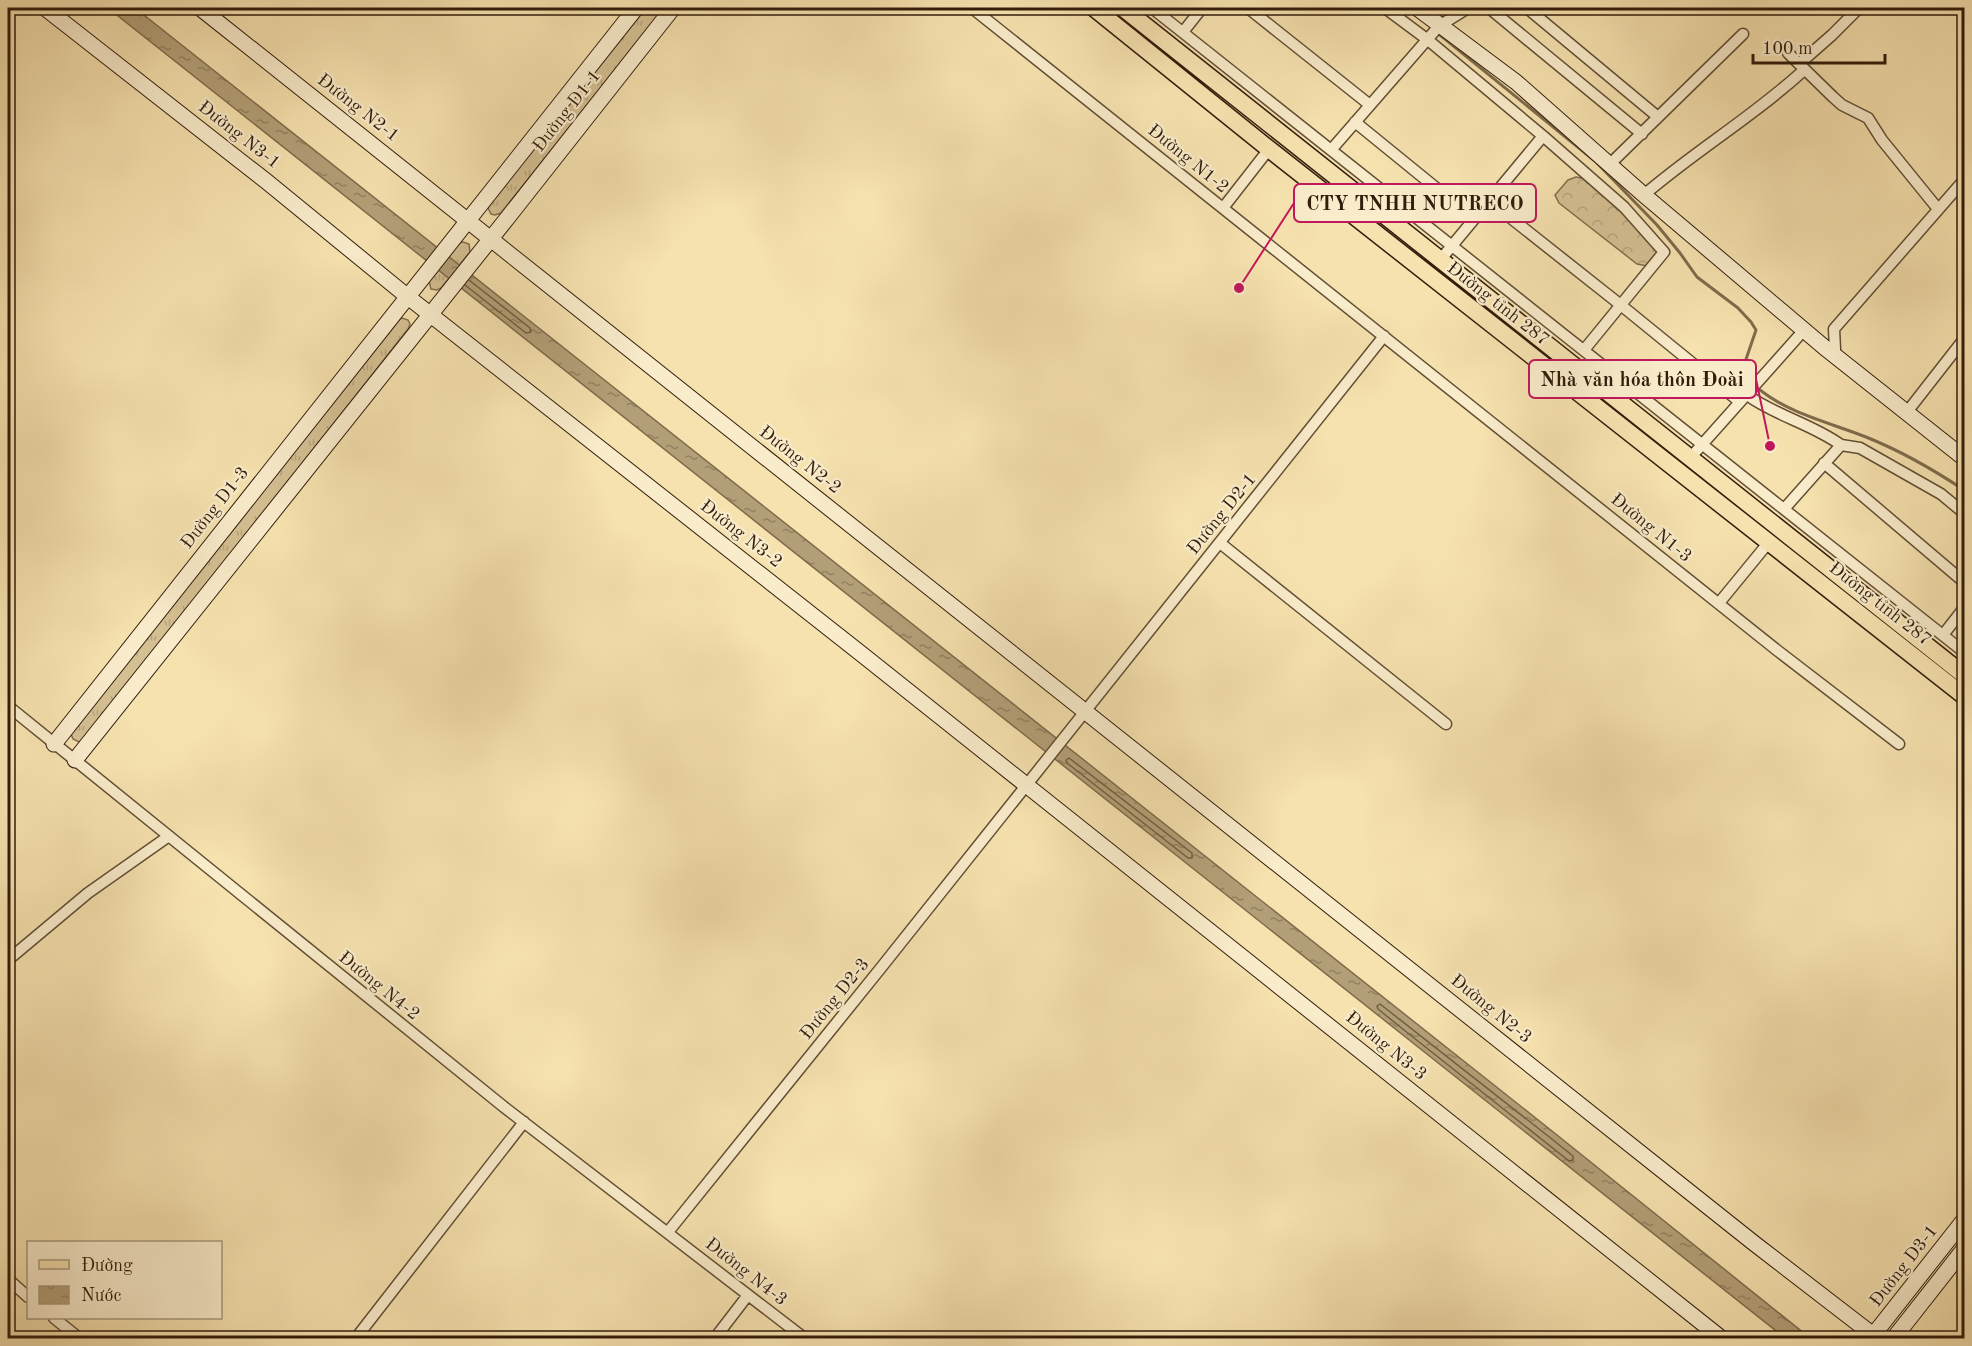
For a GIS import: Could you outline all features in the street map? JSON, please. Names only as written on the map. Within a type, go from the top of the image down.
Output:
[{"type":"main road","name":"Đường tỉnh 287","points":[[1094,8],[1965,696]]},
{"type":"main road","name":"Đường tỉnh 287","points":[[1124,8],[1441,259],[1697,451],[1965,675]]},
{"type":"main road","points":[[1306,177],[1318,162]]},
{"type":"street","name":"Đường N3-1","points":[[45,8],[266,181],[430,315]]},
{"type":"street","name":"Đường N2-1","points":[[200,8],[491,238]]},
{"type":"street","name":"Đường D1-1","points":[[408,297],[636,8]]},
{"type":"street","name":"Đường D1-1","points":[[430,315],[673,8]]},
{"type":"street","name":"Đường N1-2","points":[[972,8],[1384,336]]},
{"type":"street","points":[[1152,8],[1584,350],[1697,451],[1784,509],[1965,652]]},
{"type":"street","points":[[1183,32],[1202,8]]},
{"type":"street","points":[[1248,8],[1370,105]]},
{"type":"street","points":[[1385,8],[1428,40],[1543,136],[1624,207],[1664,252],[1584,350]]},
{"type":"street","points":[[1417,8],[1516,82],[1609,165],[1804,330],[1965,458]]},
{"type":"street","points":[[1331,150],[1439,26],[1468,8]]},
{"type":"street","points":[[1489,8],[1642,134]]},
{"type":"street","points":[[1527,8],[1658,117]]},
{"type":"street","points":[[1644,195],[1664,177],[1774,97],[1859,8]]},
{"type":"street","points":[[1609,165],[1743,34]]},
{"type":"street","points":[[1788,53],[1842,105],[1868,118],[1882,140],[1938,209]]},
{"type":"street","points":[[1355,122],[1473,218]]},
{"type":"street","points":[[1441,259],[1451,244],[1543,136]]},
{"type":"street","points":[[1223,208],[1269,148]]},
{"type":"street","points":[[1833,354],[1834,329],[1938,209],[1963,185]]},
{"type":"street","points":[[1488,200],[1743,399],[1811,428],[1841,445],[1860,448],[1941,494],[1965,513]]},
{"type":"street","name":"Đường N2-2","points":[[491,238],[1085,711]]},
{"type":"street","name":"Đường D1-3","points":[[54,744],[408,297]]},
{"type":"street","points":[[75,760],[430,315]]},
{"type":"street","name":"Đường N3-2","points":[[430,315],[1026,786]]},
{"type":"street","points":[[1697,451],[1804,330]]},
{"type":"street","name":"Đường D2-1","points":[[1026,786],[1384,336]]},
{"type":"street","name":"Đường N1-3","points":[[1384,336],[1899,744]]},
{"type":"street","points":[[1907,412],[1965,339]]},
{"type":"street","points":[[1784,509],[1841,445]]},
{"type":"street","points":[[1824,463],[1965,582]]},
{"type":"street","points":[[1719,603],[1769,542]]},
{"type":"street","points":[[1220,543],[1446,724]]},
{"type":"street","points":[[1943,635],[1965,608]]},
{"type":"street","name":"Đường N4-2","points":[[8,706],[524,1122],[668,1232]]},
{"type":"street","name":"Đường N2-3","points":[[1085,711],[1874,1337]]},
{"type":"street","name":"Đường D2-3","points":[[668,1232],[1026,786]]},
{"type":"street","name":"Đường N3-3","points":[[1026,786],[1721,1338]]},
{"type":"street","points":[[8,960],[88,892],[169,836]]},
{"type":"street","points":[[356,1338],[524,1122]]},
{"type":"street","name":"Đường D3-1","points":[[1874,1337],[1965,1220]]},
{"type":"street","name":"Đường N4-3","points":[[668,1232],[804,1338]]},
{"type":"street","name":"Đường D3-1","points":[[1894,1338],[1965,1249]]},
{"type":"street","points":[[8,1280],[27,1296]]},
{"type":"street","points":[[715,1338],[748,1295]]},
{"type":"street","points":[[56,1319],[79,1338]]},
{"type":"green space","points":[[646,8],[665,8],[501,213],[491,214],[488,208],[491,203]]},
{"type":"green space","points":[[1576,177],[1586,179],[1658,250],[1657,255],[1647,266],[1637,264],[1559,203],[1555,195],[1568,180]]},
{"type":"green space","points":[[459,243],[469,244],[470,252],[441,288],[431,289],[429,281]]},
{"type":"green space","points":[[402,318],[408,320],[410,324],[408,329],[85,739],[79,742],[73,739],[71,734]]},
{"type":"water","points":[[108,8],[135,8],[1810,1338],[1785,1338]]},
{"type":"waterway","points":[[1440,35],[1595,161],[1657,225],[1697,277],[1738,308],[1751,322],[1756,330],[1742,371],[1749,381]]},
{"type":"waterway","points":[[1760,390],[1797,412],[1892,448],[1964,490]]},
{"type":"place","name":"CTY TNHH NUTRECO","points":[[1239,288]]},
{"type":"place","name":"Nhà văn hóa thôn Đoài","points":[[1770,446]]}]
